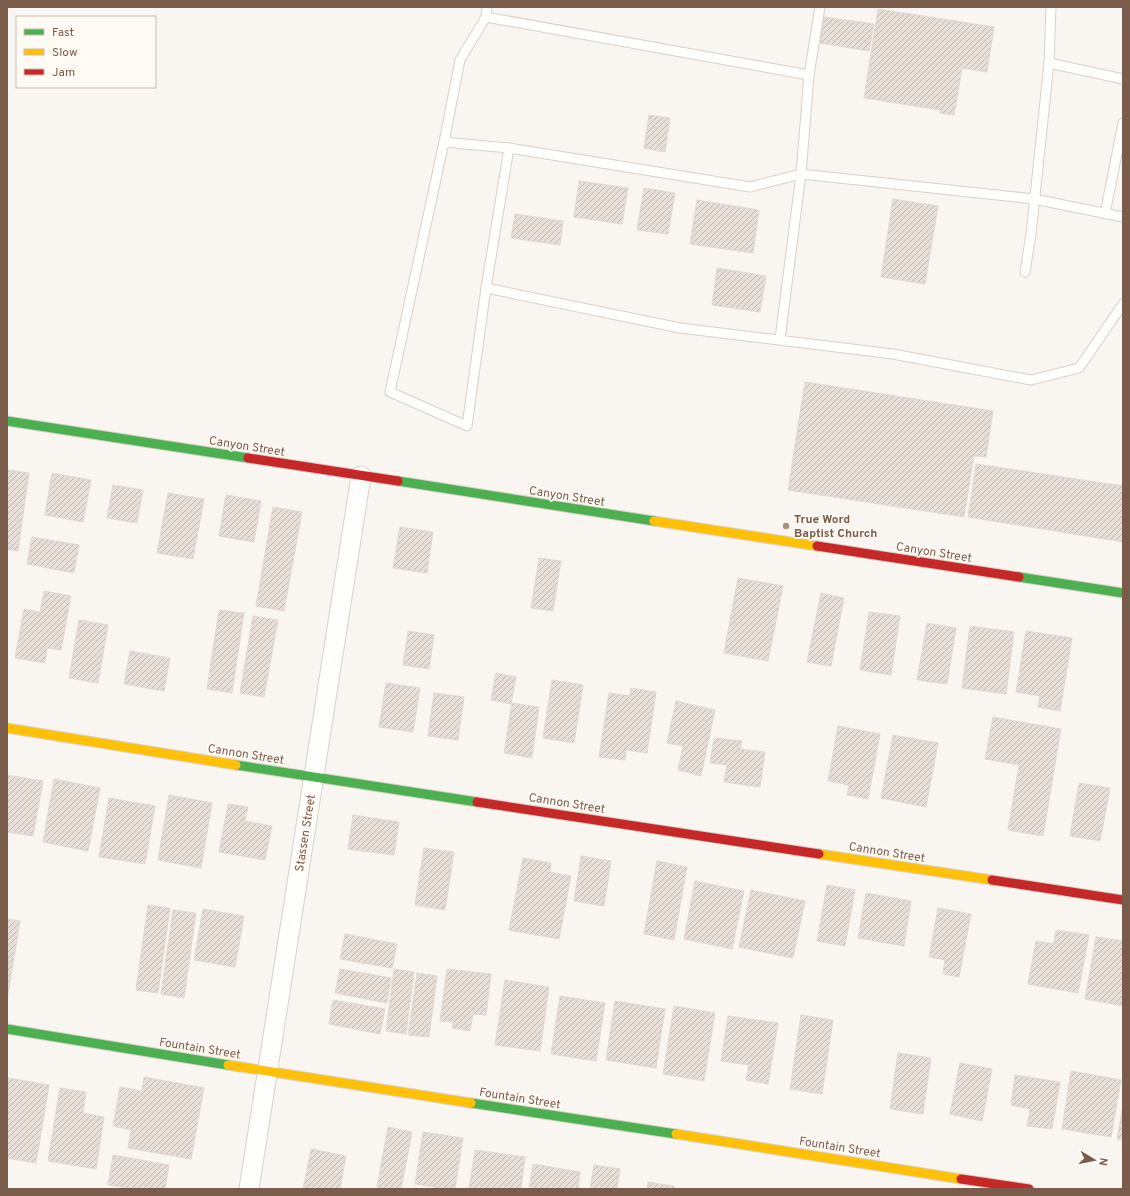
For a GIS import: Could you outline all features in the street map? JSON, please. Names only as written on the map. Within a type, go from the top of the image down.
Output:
[{"type":"street","name":"Canyon Street","points":[[7,421],[1123,593]]},
{"type":"street","name":"Stassen Street","points":[[249,1189],[361,476]]},
{"type":"street","name":"Cannon Street","points":[[7,728],[313,777],[1123,900]]},
{"type":"street","name":"Fountain Street","points":[[7,1029],[267,1071],[1029,1189]]},
{"type":"lane","points":[[487,7],[486,17],[460,60],[444,142],[390,392],[467,426],[486,288],[509,148]]},
{"type":"lane","points":[[780,339],[801,174],[808,75],[820,7]]},
{"type":"lane","points":[[1024,272],[1031,234],[1049,63],[1051,7]]},
{"type":"lane","points":[[486,17],[808,75]]},
{"type":"lane","points":[[1049,63],[1123,79]]},
{"type":"lane","points":[[1105,214],[1123,123]]},
{"type":"lane","points":[[444,142],[509,148],[750,187],[801,174],[1034,199],[1123,217]]},
{"type":"lane","points":[[486,288],[680,328],[893,354],[1031,380],[1079,368],[1123,304]]},
{"type":"building","points":[[878,9],[994,27],[987,72],[962,68],[954,115],[940,113],[940,110],[864,98]]},
{"type":"building","points":[[824,17],[874,24],[869,51],[820,43]]},
{"type":"building","points":[[649,115],[670,118],[665,152],[644,148]]},
{"type":"building","points":[[579,181],[628,188],[622,224],[574,217]]},
{"type":"building","points":[[644,188],[675,193],[668,234],[637,230]]},
{"type":"building","points":[[893,199],[938,206],[925,284],[881,277]]},
{"type":"building","points":[[697,200],[759,210],[753,253],[690,244]]},
{"type":"building","points":[[515,214],[563,221],[560,245],[511,238]]},
{"type":"building","points":[[717,268],[766,276],[760,312],[712,305]]},
{"type":"building","points":[[805,382],[993,411],[986,457],[974,456],[964,517],[788,490]]},
{"type":"building","points":[[976,464],[1123,486],[1123,542],[968,517]]},
{"type":"building","points":[[7,470],[29,473],[18,551],[7,549]]},
{"type":"building","points":[[52,473],[91,480],[83,522],[45,515]]},
{"type":"building","points":[[113,485],[143,490],[137,523],[107,518]]},
{"type":"building","points":[[168,493],[204,499],[193,559],[157,553]]},
{"type":"building","points":[[226,495],[261,501],[254,542],[219,536]]},
{"type":"building","points":[[273,507],[302,512],[284,611],[256,606]]},
{"type":"building","points":[[400,527],[433,532],[427,573],[393,568]]},
{"type":"building","points":[[32,537],[79,545],[74,573],[27,564]]},
{"type":"building","points":[[539,558],[561,561],[553,611],[531,608]]},
{"type":"building","points":[[738,578],[783,586],[768,661],[724,653]]},
{"type":"building","points":[[44,591],[71,596],[61,650],[47,648],[45,663],[15,658],[24,609],[40,612]]},
{"type":"building","points":[[821,593],[844,598],[831,666],[807,662]]},
{"type":"building","points":[[219,610],[244,613],[232,693],[207,689]]},
{"type":"building","points":[[869,612],[900,616],[891,675],[860,670]]},
{"type":"building","points":[[253,616],[278,620],[264,697],[240,693]]},
{"type":"building","points":[[79,620],[108,625],[98,683],[69,678]]},
{"type":"building","points":[[927,623],[956,628],[947,684],[917,680]]},
{"type":"building","points":[[970,626],[1014,632],[1006,694],[962,688]]},
{"type":"building","points":[[408,631],[434,635],[429,669],[403,665]]},
{"type":"building","points":[[1026,631],[1072,638],[1060,711],[1038,707],[1040,696],[1016,692]]},
{"type":"building","points":[[130,651],[170,658],[164,691],[124,684]]},
{"type":"building","points":[[496,673],[516,677],[511,704],[491,700]]},
{"type":"building","points":[[552,680],[583,685],[574,743],[543,738]]},
{"type":"building","points":[[386,683],[420,688],[413,732],[379,727]]},
{"type":"building","points":[[631,688],[656,692],[647,753],[626,750],[625,760],[599,757],[609,693],[630,696]]},
{"type":"building","points":[[434,693],[464,697],[458,740],[428,736]]},
{"type":"building","points":[[676,701],[715,710],[701,776],[678,770],[683,746],[667,743]]},
{"type":"building","points":[[512,703],[539,707],[532,758],[504,753]]},
{"type":"building","points":[[993,717],[1061,729],[1043,836],[1008,830],[1019,765],[985,759]]},
{"type":"building","points":[[838,726],[880,734],[868,799],[847,795],[849,785],[828,781]]},
{"type":"building","points":[[893,735],[938,743],[926,807],[881,798]]},
{"type":"building","points":[[714,738],[742,741],[740,749],[765,752],[760,787],[724,782],[727,765],[710,763]]},
{"type":"building","points":[[7,775],[43,781],[33,836],[7,832]]},
{"type":"building","points":[[54,779],[100,788],[88,851],[43,842]]},
{"type":"building","points":[[1079,783],[1110,788],[1100,841],[1070,836]]},
{"type":"building","points":[[169,795],[212,803],[201,868],[158,860]]},
{"type":"building","points":[[109,798],[155,806],[145,864],[99,857]]},
{"type":"building","points":[[228,804],[248,807],[245,821],[272,826],[265,860],[219,852]]},
{"type":"building","points":[[353,815],[399,822],[394,855],[348,849]]},
{"type":"building","points":[[424,848],[454,852],[445,910],[415,905]]},
{"type":"building","points":[[581,856],[611,861],[604,906],[574,901]]},
{"type":"building","points":[[523,858],[551,863],[550,872],[571,876],[559,939],[509,930]]},
{"type":"building","points":[[657,861],[687,867],[674,940],[644,934]]},
{"type":"building","points":[[695,881],[744,891],[732,949],[684,939]]},
{"type":"building","points":[[827,885],[855,890],[845,946],[817,941]]},
{"type":"building","points":[[751,890],[805,901],[793,958],[739,947]]},
{"type":"building","points":[[866,893],[911,901],[904,946],[858,938]]},
{"type":"building","points":[[148,905],[170,908],[158,993],[136,990]]},
{"type":"building","points":[[938,908],[971,914],[959,977],[943,974],[945,960],[929,957]]},
{"type":"building","points":[[203,909],[244,916],[235,967],[194,960]]},
{"type":"building","points":[[173,910],[196,913],[184,998],[161,994]]},
{"type":"building","points":[[7,919],[20,921],[8,994],[7,994]]},
{"type":"building","points":[[1056,930],[1089,935],[1078,993],[1028,984],[1036,941],[1054,944]]},
{"type":"building","points":[[345,934],[397,944],[392,968],[340,959]]},
{"type":"building","points":[[1096,937],[1123,941],[1123,1006],[1085,999]]},
{"type":"building","points":[[340,969],[391,978],[387,1003],[335,993]]},
{"type":"building","points":[[394,969],[414,972],[406,1034],[386,1031]]},
{"type":"building","points":[[447,969],[491,974],[486,1015],[473,1014],[470,1031],[452,1028],[453,1022],[440,1021]]},
{"type":"building","points":[[417,973],[437,976],[429,1037],[408,1035]]},
{"type":"building","points":[[505,980],[549,987],[540,1051],[495,1045]]},
{"type":"building","points":[[560,996],[605,1003],[596,1061],[551,1054]]},
{"type":"building","points":[[333,1000],[385,1009],[380,1034],[329,1024]]},
{"type":"building","points":[[615,1001],[665,1009],[656,1068],[606,1060]]},
{"type":"building","points":[[674,1006],[715,1013],[704,1081],[663,1074]]},
{"type":"building","points":[[801,1015],[833,1020],[822,1094],[790,1089]]},
{"type":"building","points":[[728,1016],[778,1023],[768,1084],[746,1080],[749,1065],[721,1061]]},
{"type":"building","points":[[898,1053],[931,1058],[923,1114],[890,1109]]},
{"type":"building","points":[[960,1063],[992,1069],[982,1121],[950,1114]]},
{"type":"building","points":[[1071,1071],[1121,1080],[1111,1137],[1062,1129]]},
{"type":"building","points":[[1015,1075],[1060,1082],[1052,1129],[1027,1126],[1030,1109],[1011,1105]]},
{"type":"building","points":[[144,1077],[204,1088],[191,1159],[128,1148],[131,1130],[113,1126],[120,1087],[142,1091]]},
{"type":"building","points":[[8,1078],[49,1085],[36,1163],[7,1158]]},
{"type":"building","points":[[60,1088],[86,1092],[83,1113],[104,1117],[96,1169],[48,1161]]},
{"type":"building","points":[[1123,1106],[1123,1140],[1117,1139]]},
{"type":"building","points":[[388,1127],[412,1132],[401,1189],[377,1187]]},
{"type":"building","points":[[423,1132],[463,1138],[455,1189],[415,1184]]},
{"type":"building","points":[[311,1149],[346,1156],[340,1189],[303,1189]]},
{"type":"building","points":[[475,1150],[525,1157],[521,1189],[469,1189]]},
{"type":"building","points":[[113,1155],[169,1165],[165,1189],[132,1189],[108,1185]]},
{"type":"building","points":[[533,1164],[580,1172],[578,1189],[529,1189]]},
{"type":"building","points":[[594,1165],[620,1169],[617,1189],[590,1189]]},
{"type":"building","points":[[648,1182],[674,1186],[674,1189],[647,1189]]},
{"type":"traffic: fast","points":[[7,421],[248,458]]},
{"type":"traffic: fast","points":[[398,481],[654,521]]},
{"type":"traffic: fast","points":[[1019,577],[1123,593]]},
{"type":"traffic: fast","points":[[236,765],[477,802]]},
{"type":"traffic: fast","points":[[7,1029],[228,1065]]},
{"type":"traffic: fast","points":[[471,1103],[676,1134]]},
{"type":"traffic: slow","points":[[654,521],[817,546]]},
{"type":"traffic: slow","points":[[7,728],[236,765]]},
{"type":"traffic: slow","points":[[819,854],[992,880]]},
{"type":"traffic: slow","points":[[228,1065],[471,1103]]},
{"type":"traffic: slow","points":[[676,1134],[961,1179]]},
{"type":"traffic: jam","points":[[248,458],[398,481]]},
{"type":"traffic: jam","points":[[817,546],[1019,577]]},
{"type":"traffic: jam","points":[[477,802],[819,854]]},
{"type":"traffic: jam","points":[[992,880],[1123,900]]},
{"type":"traffic: jam","points":[[961,1179],[1029,1189]]},
{"type":"place","name":"True Word Baptist Church","points":[[786,526]]}]
